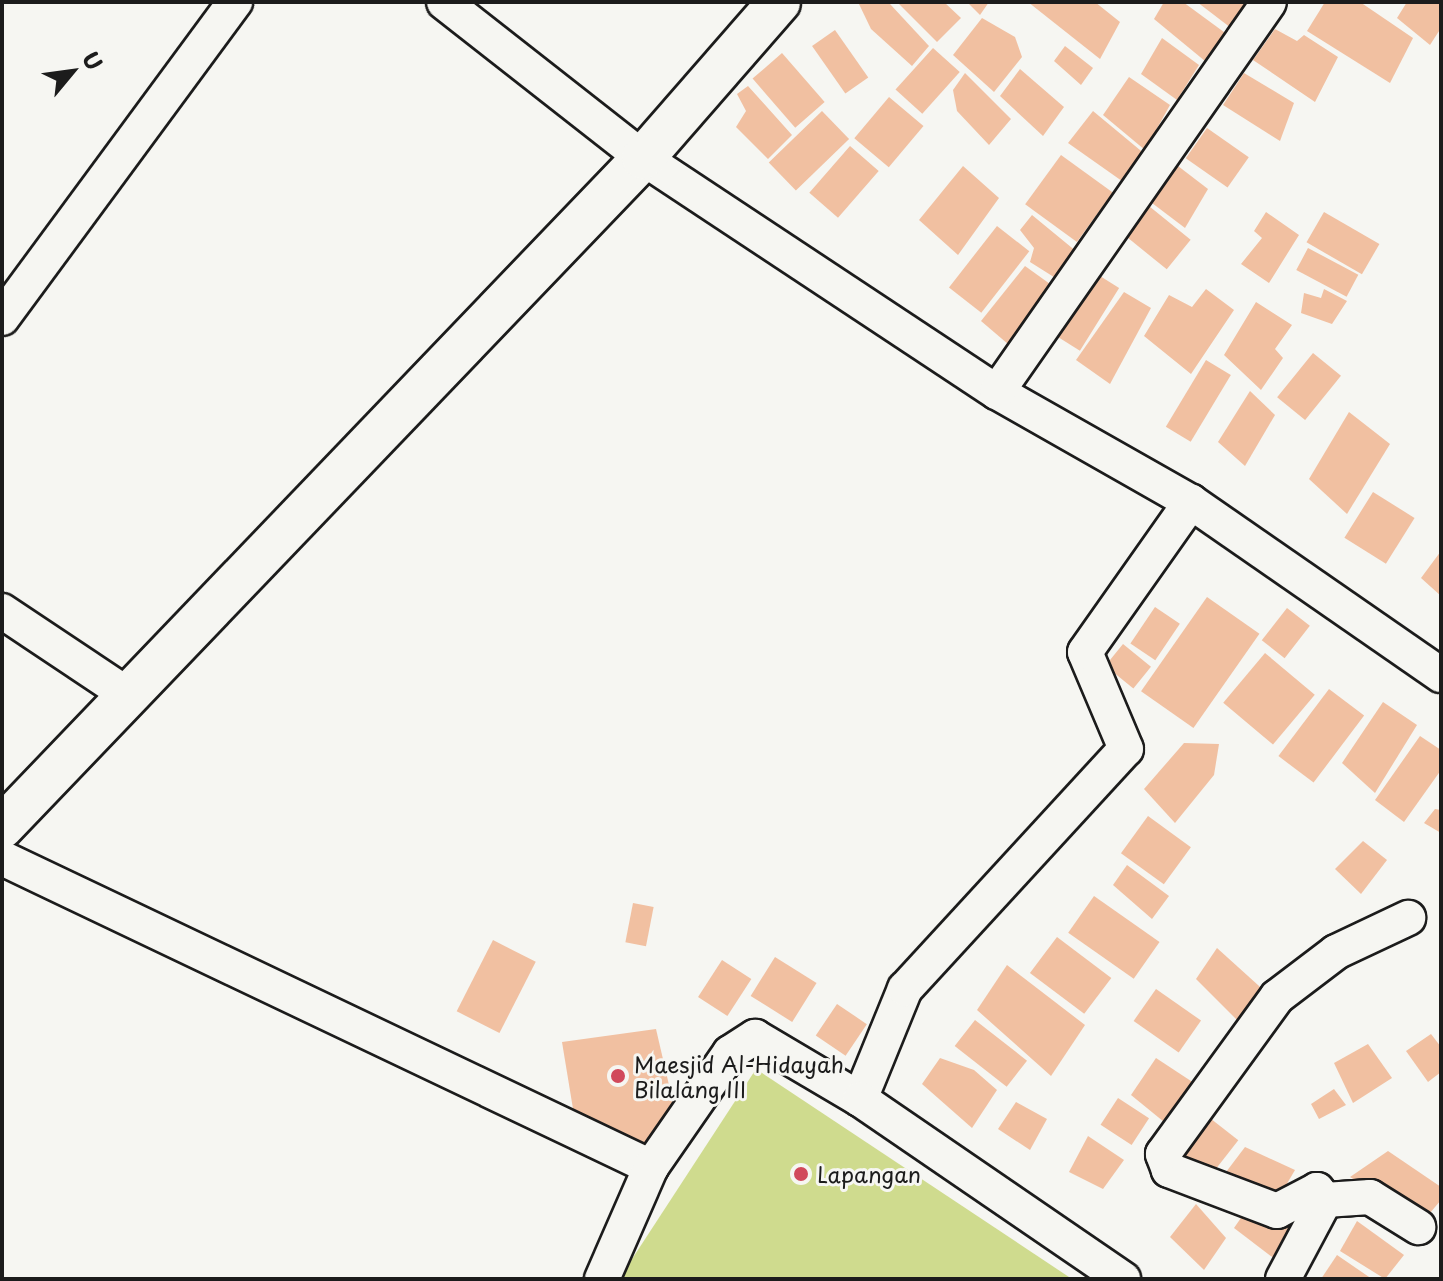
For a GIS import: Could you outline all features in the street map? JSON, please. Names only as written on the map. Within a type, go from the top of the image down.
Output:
[{"type":"street","points":[[2,318],[235,2]]},
{"type":"street","points":[[444,2],[643,158],[997,392],[1191,502],[1441,675]]},
{"type":"street","points":[[2,827],[125,693],[643,158],[779,2]]},
{"type":"street","points":[[997,392],[1269,2]]},
{"type":"street","points":[[860,1099],[905,989],[1126,749],[1085,652],[1191,502]]},
{"type":"street","points":[[2,611],[125,693]]},
{"type":"street","points":[[2,858],[651,1167]]},
{"type":"street","points":[[1325,1200],[1317,1190],[1277,1211],[1169,1170],[1163,1154],[1277,997],[1336,952],[1408,918]]},
{"type":"street","points":[[602,1279],[651,1167],[745,1038],[860,1099],[1123,1279]]},
{"type":"street","points":[[1325,1200],[1370,1197],[1418,1227]]},
{"type":"street","points":[[1283,1279],[1325,1200]]},
{"type":"green space","name":"Lapangan","points":[[756,1069],[1072,1279],[619,1279]]},
{"type":"building","points":[[858,2],[890,4],[929,46],[912,66],[871,29]]},
{"type":"building","points":[[897,2],[944,2],[961,18],[937,42]]},
{"type":"building","points":[[967,2],[989,2],[980,15]]},
{"type":"building","points":[[1028,2],[1095,2],[1120,22],[1100,59]]},
{"type":"building","points":[[1164,2],[1183,2],[1228,35],[1211,66],[1154,19]]},
{"type":"building","points":[[1197,2],[1255,2],[1235,31]]},
{"type":"building","points":[[1325,2],[1360,2],[1413,38],[1390,83],[1307,31]]},
{"type":"building","points":[[1407,2],[1441,2],[1441,28],[1430,45],[1397,18]]},
{"type":"building","points":[[982,18],[1015,37],[1022,57],[994,92],[953,55]]},
{"type":"building","points":[[1275,29],[1297,41],[1304,35],[1338,57],[1315,102],[1253,60]]},
{"type":"building","points":[[835,30],[868,78],[845,94],[812,46]]},
{"type":"building","points":[[1162,38],[1199,65],[1177,100],[1141,74]]},
{"type":"building","points":[[1065,46],[1093,68],[1081,85],[1054,61]]},
{"type":"building","points":[[933,48],[960,72],[922,114],[896,90]]},
{"type":"building","points":[[782,53],[825,102],[795,128],[753,79]]},
{"type":"building","points":[[1020,69],[1064,107],[1043,136],[1000,96]]},
{"type":"building","points":[[965,73],[1011,119],[989,145],[957,111],[953,90]]},
{"type":"building","points":[[1244,73],[1294,103],[1280,141],[1223,105]]},
{"type":"building","points":[[1129,77],[1170,105],[1145,150],[1103,115]]},
{"type":"building","points":[[748,86],[792,135],[768,159],[736,127],[746,111],[737,94]]},
{"type":"building","points":[[889,97],[923,126],[889,167],[854,138]]},
{"type":"building","points":[[822,111],[849,139],[796,190],[769,162]]},
{"type":"building","points":[[1093,111],[1146,155],[1129,186],[1068,143]]},
{"type":"building","points":[[1207,128],[1249,157],[1228,188],[1186,158]]},
{"type":"building","points":[[850,146],[879,171],[838,218],[809,193]]},
{"type":"building","points":[[1061,155],[1113,193],[1077,242],[1025,204]]},
{"type":"building","points":[[963,166],[999,198],[958,255],[919,220]]},
{"type":"building","points":[[1178,166],[1208,189],[1185,228],[1152,203]]},
{"type":"building","points":[[1144,202],[1191,240],[1167,269],[1120,232]]},
{"type":"building","points":[[1266,212],[1299,235],[1269,283],[1241,264],[1262,238],[1254,231]]},
{"type":"building","points":[[1324,212],[1379,244],[1362,274],[1306,242]]},
{"type":"building","points":[[1032,215],[1077,252],[1057,279],[1030,262],[1034,248],[1020,230]]},
{"type":"building","points":[[997,226],[1029,251],[981,313],[949,287]]},
{"type":"building","points":[[1308,248],[1358,275],[1347,297],[1296,270]]},
{"type":"building","points":[[1025,266],[1057,289],[1015,350],[981,321]]},
{"type":"building","points":[[1092,271],[1119,288],[1080,351],[1053,334]]},
{"type":"building","points":[[1206,289],[1234,310],[1191,374],[1144,336],[1169,295],[1192,307]]},
{"type":"building","points":[[1324,289],[1347,301],[1332,324],[1301,313],[1304,293],[1321,298]]},
{"type":"building","points":[[1124,292],[1151,308],[1110,384],[1076,360]]},
{"type":"building","points":[[1256,302],[1292,325],[1275,349],[1283,358],[1261,390],[1224,355]]},
{"type":"building","points":[[1313,353],[1341,376],[1305,420],[1277,397]]},
{"type":"building","points":[[1206,360],[1231,375],[1191,442],[1166,427]]},
{"type":"building","points":[[1250,391],[1275,415],[1245,466],[1218,442]]},
{"type":"building","points":[[1349,412],[1390,444],[1347,514],[1309,479]]},
{"type":"building","points":[[1373,492],[1415,518],[1386,564],[1344,538]]},
{"type":"building","points":[[1441,551],[1441,596],[1421,578]]},
{"type":"building","points":[[1207,597],[1259,634],[1193,728],[1141,691]]},
{"type":"building","points":[[1155,607],[1180,624],[1155,660],[1130,643]]},
{"type":"building","points":[[1287,608],[1310,626],[1285,658],[1262,640]]},
{"type":"building","points":[[1123,644],[1151,667],[1133,688],[1105,666]]},
{"type":"building","points":[[1265,653],[1315,695],[1273,745],[1223,703]]},
{"type":"building","points":[[1329,689],[1364,715],[1314,783],[1278,756]]},
{"type":"building","points":[[1383,702],[1417,725],[1375,793],[1342,763]]},
{"type":"building","points":[[1420,736],[1441,750],[1441,770],[1404,822],[1375,800]]},
{"type":"building","points":[[1184,743],[1219,744],[1214,775],[1175,823],[1144,789]]},
{"type":"building","points":[[1435,809],[1441,810],[1441,833],[1424,823]]},
{"type":"building","points":[[1148,816],[1191,847],[1164,884],[1121,853]]},
{"type":"building","points":[[1363,841],[1387,860],[1361,894],[1335,869]]},
{"type":"building","points":[[1127,865],[1169,896],[1152,919],[1113,885]]},
{"type":"building","points":[[1094,896],[1160,942],[1134,979],[1068,933]]},
{"type":"building","points":[[633,903],[654,907],[646,946],[625,942]]},
{"type":"building","points":[[1057,937],[1111,978],[1084,1014],[1030,973]]},
{"type":"building","points":[[493,940],[536,962],[499,1033],[457,1011]]},
{"type":"building","points":[[1217,948],[1269,995],[1245,1028],[1196,979]]},
{"type":"building","points":[[775,957],[817,983],[792,1022],[751,996]]},
{"type":"building","points":[[722,960],[751,979],[727,1016],[698,997]]},
{"type":"building","points":[[1007,965],[1085,1025],[1051,1076],[977,1010]]},
{"type":"building","points":[[1156,989],[1201,1021],[1179,1052],[1134,1021]]},
{"type":"building","points":[[837,1004],[867,1024],[846,1056],[816,1036]]},
{"type":"building","points":[[975,1020],[1027,1061],[1007,1087],[955,1046]]},
{"type":"building","name":"Maesjid Al-Hidayah Bilalang III","points":[[656,1029],[675,1111],[649,1151],[575,1121],[562,1042]]},
{"type":"building","points":[[1431,1034],[1441,1047],[1441,1072],[1428,1082],[1406,1051]]},
{"type":"building","points":[[1368,1044],[1392,1078],[1353,1103],[1334,1063]]},
{"type":"building","points":[[940,1058],[974,1070],[997,1090],[972,1128],[922,1084]]},
{"type":"building","points":[[1156,1058],[1194,1083],[1169,1126],[1131,1095]]},
{"type":"building","points":[[1334,1089],[1346,1105],[1319,1119],[1311,1104]]},
{"type":"building","points":[[1118,1098],[1149,1118],[1132,1145],[1101,1125]]},
{"type":"building","points":[[1016,1102],[1047,1119],[1030,1150],[998,1129]]},
{"type":"building","points":[[1206,1115],[1238,1140],[1209,1178],[1176,1153]]},
{"type":"building","points":[[1088,1136],[1124,1160],[1103,1189],[1069,1172]]},
{"type":"building","points":[[1245,1147],[1295,1170],[1275,1204],[1220,1180]]},
{"type":"building","points":[[1388,1151],[1441,1187],[1441,1200],[1424,1220],[1350,1177]]},
{"type":"building","points":[[1196,1204],[1226,1238],[1204,1270],[1170,1237]]},
{"type":"building","points":[[1245,1212],[1301,1232],[1284,1266],[1234,1228]]},
{"type":"building","points":[[1357,1221],[1404,1255],[1385,1279],[1340,1251]]},
{"type":"building","points":[[1337,1255],[1372,1279],[1321,1279]]},
{"type":"place","name":"Maesjid Al-Hidayah Bilalang III","points":[[618,1076]]},
{"type":"place","name":"Lapangan","points":[[801,1174]]}]
